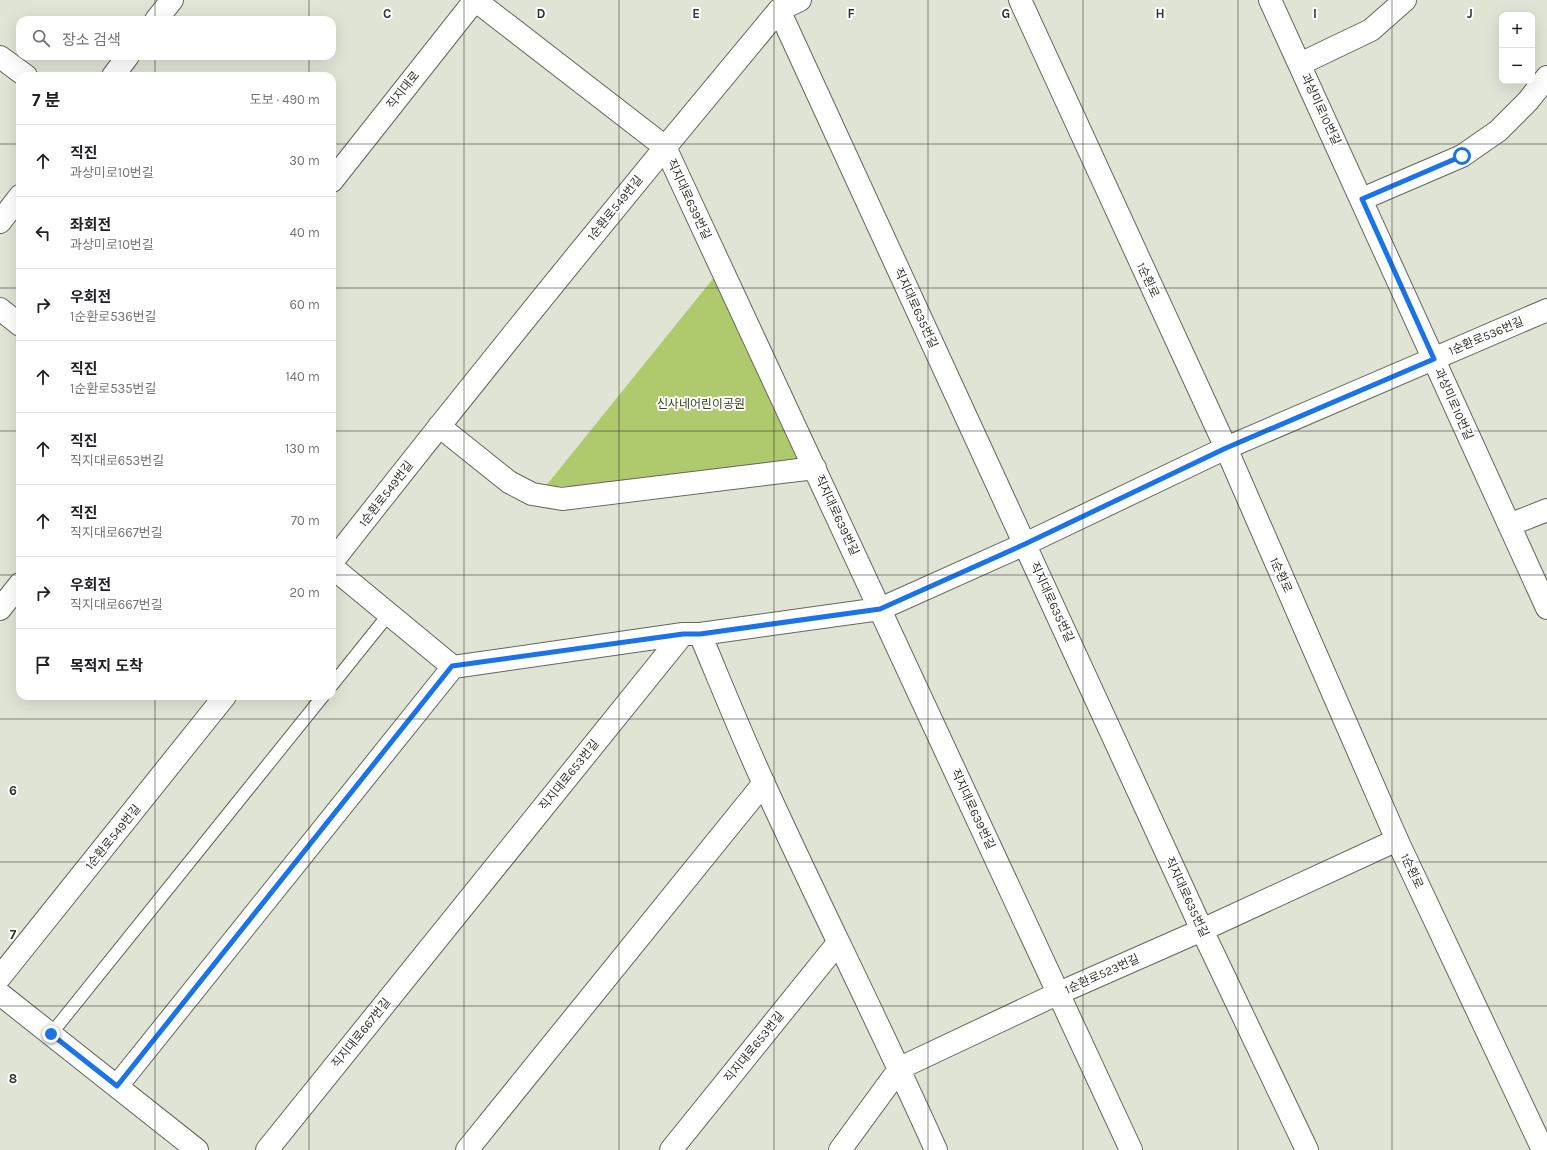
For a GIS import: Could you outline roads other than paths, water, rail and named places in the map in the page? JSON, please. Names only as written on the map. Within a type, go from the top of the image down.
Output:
[{"type":"street","points":[[159,16],[172,0]]},
{"type":"street","name":"직지대로639번길","points":[[475,0],[664,147],[1132,1150]]},
{"type":"street","name":"직지대로","points":[[336,176],[475,0]]},
{"type":"street","name":"1순환로549번길","points":[[336,557],[439,426],[664,147],[779,10],[800,0]]},
{"type":"street","name":"1순환로","points":[[1020,0],[1226,448],[1397,840],[1543,1150]]},
{"type":"street","name":"과상미로10번길","points":[[1270,0],[1362,199],[1547,608]]},
{"type":"street","name":"과상미로10번길","points":[[1300,64],[1371,30],[1405,0]]},
{"type":"street","name":"직지대로635번길","points":[[779,10],[1202,930],[1307,1150]]},
{"type":"street","points":[[0,57],[21,72]]},
{"type":"street","points":[[116,72],[125,60]]},
{"type":"street","points":[[1362,199],[1462,156],[1498,131],[1528,102],[1547,77]]},
{"type":"street","points":[[0,222],[16,201]]},
{"type":"street","points":[[0,310],[16,322]]},
{"type":"street","name":"1순환로536번길","points":[[691,634],[880,609],[1025,544],[1226,448],[1547,310]]},
{"type":"street","name":"직지대로639번길","points":[[439,426],[509,482],[532,494],[562,499],[815,468]]},
{"type":"street","points":[[1509,524],[1547,510]]},
{"type":"street","points":[[336,570],[452,666]]},
{"type":"street","points":[[0,609],[16,589]]},
{"type":"street","points":[[117,1086],[452,666],[691,634],[764,783],[838,943],[900,1068],[936,1150]]},
{"type":"street","name":"직지대로653번길","points":[[456,916],[691,634]]},
{"type":"street","name":"1순환로549번길","points":[[0,977],[222,700]]},
{"type":"street","points":[[467,1150],[764,783]]},
{"type":"street","name":"1순환로523번길","points":[[840,1150],[900,1068],[1059,993],[1202,930],[1397,840]]},
{"type":"street","name":"직지대로667번길","points":[[267,1150],[456,916]]},
{"type":"street","name":"직지대로653번길","points":[[671,1150],[838,943]]},
{"type":"street","points":[[0,994],[197,1150]]},
{"type":"lane","points":[[336,680],[389,614]]},
{"type":"lane","points":[[51,1034],[320,700]]},
{"type":"park label","name":"신사네어린이공원","points":[[701,404]]}]
